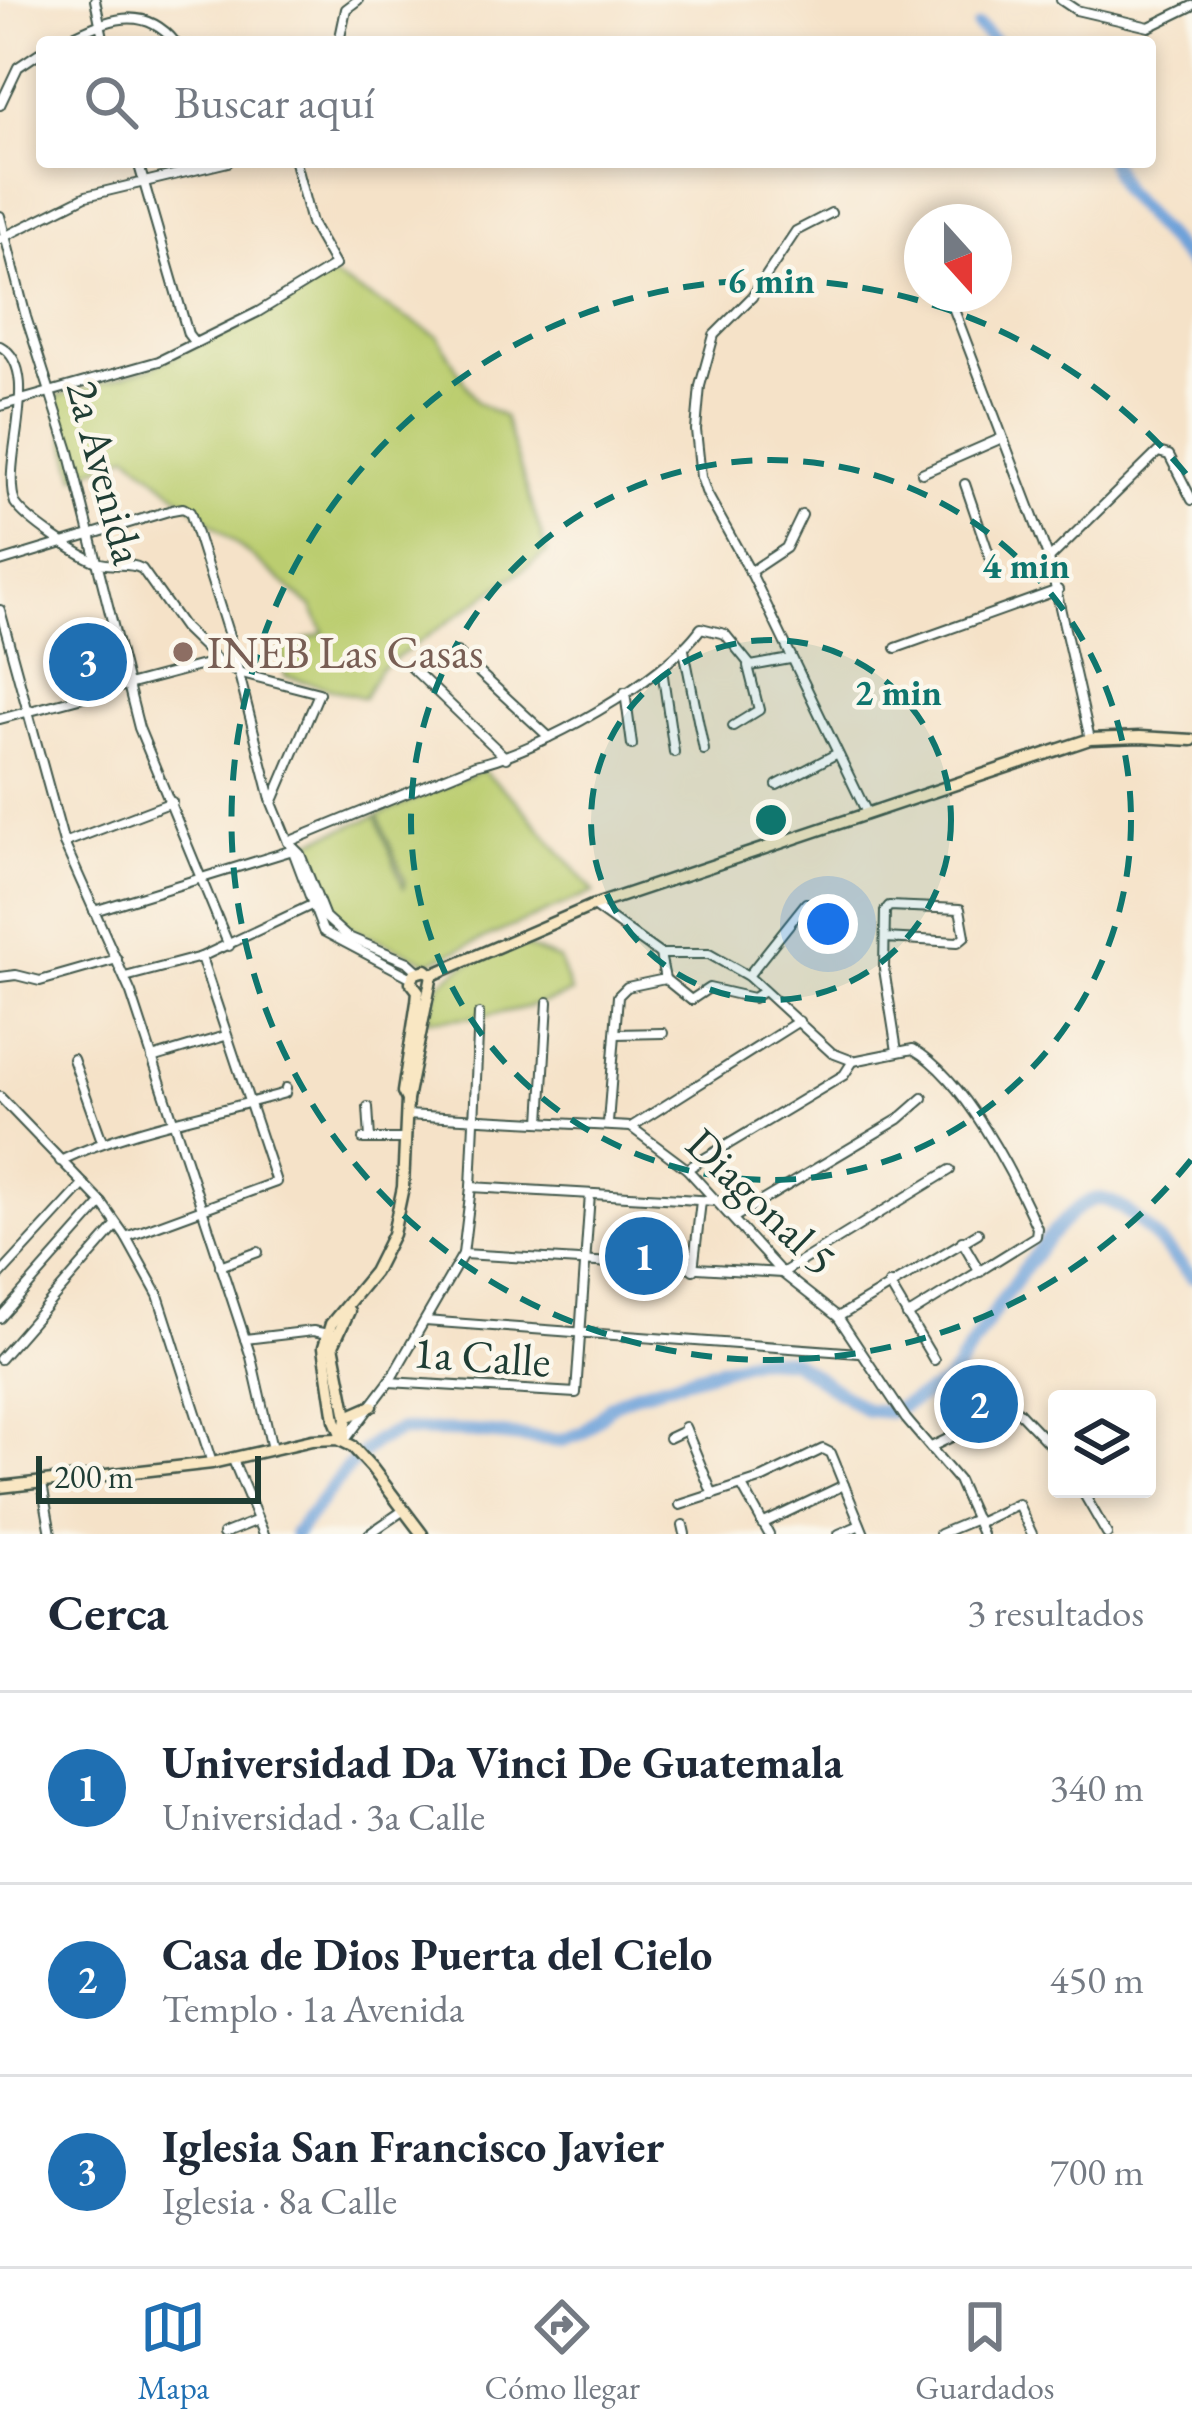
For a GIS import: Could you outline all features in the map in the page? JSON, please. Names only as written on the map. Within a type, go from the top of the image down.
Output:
[{"type":"main road","points":[[415,974],[432,975],[592,906],[1090,740],[1192,740]]},
{"type":"main road","points":[[415,974],[424,990]]},
{"type":"main road","points":[[422,1534],[348,1444],[332,1402],[323,1347],[374,1272],[393,1234],[403,1186],[406,1100],[424,990],[432,975]]},
{"type":"main road","points":[[331,1334],[348,1444]]},
{"type":"main road","points":[[347,1417],[372,1406]]},
{"type":"main road","points":[[0,1487],[233,1460],[322,1438],[348,1444]]},
{"type":"street","points":[[94,0],[102,36]]},
{"type":"street","points":[[340,36],[346,9],[358,0]]},
{"type":"street","points":[[1061,0],[1076,10],[1148,27],[1192,6]]},
{"type":"street","points":[[74,36],[99,24],[135,16],[154,23],[168,36]]},
{"type":"street","points":[[0,105],[17,67],[36,55]]},
{"type":"street","points":[[139,168],[188,334],[195,343]]},
{"type":"street","points":[[3,238],[86,196],[202,168]]},
{"type":"street","points":[[0,406],[159,361],[258,312],[335,265],[311,223],[297,168]]},
{"type":"street","points":[[831,213],[796,231],[752,298],[714,335],[700,386],[696,430],[701,477],[866,811]]},
{"type":"street","name":"2a Avenida","points":[[0,216],[52,393],[139,728],[229,946]]},
{"type":"street","points":[[955,312],[1049,559],[1090,740]]},
{"type":"street","points":[[0,346],[16,360],[20,372],[14,402],[12,499],[32,520],[96,562],[142,569],[184,628],[218,661],[238,672],[319,693],[272,803]]},
{"type":"street","points":[[922,473],[1002,438]]},
{"type":"street","points":[[1049,559],[1158,452],[1169,455],[1192,500]]},
{"type":"street","points":[[965,484],[993,566]]},
{"type":"street","points":[[0,562],[183,508],[194,520],[272,803],[315,904],[337,930],[408,962],[415,974]]},
{"type":"street","points":[[750,572],[786,548],[802,515]]},
{"type":"street","points":[[896,648],[1058,590]]},
{"type":"street","points":[[0,610],[64,843],[125,977],[245,1339],[272,1449]]},
{"type":"street","points":[[94,912],[291,846],[476,765],[506,758],[662,669],[701,628],[713,628],[730,638],[748,664],[759,710],[733,726]]},
{"type":"street","points":[[683,648],[704,750]]},
{"type":"street","points":[[457,652],[548,736]]},
{"type":"street","points":[[748,664],[790,659]]},
{"type":"street","points":[[0,718],[218,661]]},
{"type":"street","points":[[409,665],[506,758]]},
{"type":"street","points":[[662,669],[674,752]]},
{"type":"street","points":[[625,692],[632,745]]},
{"type":"street","points":[[777,785],[836,754]]},
{"type":"street","points":[[64,843],[172,802]]},
{"type":"street","points":[[748,976],[806,903]]},
{"type":"street","points":[[125,977],[201,957],[315,904]]},
{"type":"street","points":[[592,906],[660,954],[709,954],[748,976],[832,1053],[854,1061],[913,1049],[934,1060],[1012,1177],[1037,1228],[1036,1236],[907,1316]]},
{"type":"street","points":[[885,938],[958,942],[965,936],[963,913],[960,909],[890,906],[885,911],[884,969],[897,1051]]},
{"type":"street","points":[[660,954],[665,979],[691,1000],[709,988],[753,998],[764,992]]},
{"type":"street","points":[[126,1237],[277,1182],[201,957]]},
{"type":"street","points":[[0,977],[16,974],[40,981],[117,959]]},
{"type":"street","points":[[608,1124],[622,990],[665,979]]},
{"type":"street","points":[[541,1122],[548,1002]]},
{"type":"street","points":[[348,1444],[463,1254],[479,1014]]},
{"type":"street","points":[[631,1127],[799,1021]]},
{"type":"street","points":[[616,1034],[663,1034]]},
{"type":"street","points":[[152,1058],[225,1036]]},
{"type":"street","points":[[73,1059],[102,1141]]},
{"type":"street","points":[[687,1169],[844,1075],[854,1061]]},
{"type":"street","points":[[60,1161],[102,1141],[285,1093],[286,1088]]},
{"type":"street","points":[[0,1097],[102,1203],[126,1237],[158,1295],[212,1463]]},
{"type":"street","points":[[733,1218],[899,1119],[923,1098]]},
{"type":"street","points":[[368,1107],[366,1139],[405,1139]]},
{"type":"street","name":"Diagonal 5","points":[[406,1114],[631,1127],[687,1169],[782,1273],[838,1317],[906,1419],[958,1480],[982,1534]]},
{"type":"street","points":[[463,1254],[782,1273],[950,1170]]},
{"type":"street","points":[[0,1276],[84,1184]]},
{"type":"street","points":[[471,1187],[717,1202]]},
{"type":"street","points":[[581,1334],[590,1194]]},
{"type":"street","points":[[693,1270],[700,1201]]},
{"type":"street","points":[[0,1318],[102,1203]]},
{"type":"street","points":[[0,1359],[117,1225]]},
{"type":"street","points":[[838,1317],[978,1232]]},
{"type":"street","points":[[962,1241],[980,1272]]},
{"type":"street","points":[[220,1266],[258,1252]]},
{"type":"street","points":[[889,1283],[934,1360]]},
{"type":"street","points":[[424,1322],[860,1354]]},
{"type":"street","points":[[245,1339],[313,1331],[331,1334]]},
{"type":"street","name":"1a Calle","points":[[388,1382],[571,1395],[579,1389],[581,1334]]},
{"type":"street","points":[[931,1447],[1014,1408],[1048,1443]]},
{"type":"street","points":[[669,1438],[685,1429],[712,1496]]},
{"type":"street","points":[[680,1505],[742,1486],[824,1449],[831,1453],[862,1529],[839,1534]]},
{"type":"street","points":[[233,1460],[264,1534]]},
{"type":"street","points":[[42,1484],[51,1534]]},
{"type":"street","points":[[762,1524],[844,1485]]},
{"type":"street","points":[[742,1486],[769,1534]]},
{"type":"street","points":[[1087,1498],[1108,1534]]},
{"type":"street","points":[[940,1534],[1018,1504],[1032,1534]]},
{"type":"street","points":[[368,1534],[405,1510]]},
{"type":"street","points":[[223,1534],[258,1520]]},
{"type":"green space","points":[[332,276],[438,336],[476,402],[504,417],[547,553],[379,670],[364,698],[285,676],[282,648],[324,633],[312,607],[128,454],[76,477],[55,397],[152,367]]},
{"type":"green space","points":[[482,770],[517,801],[594,892],[429,962],[352,928],[330,912],[303,844],[376,816],[404,889],[378,815]]},
{"type":"green space","points":[[519,944],[559,960],[571,993],[501,1013],[428,1019],[440,983],[466,964]]},
{"type":"waterway","points":[[979,27],[989,36]]},
{"type":"waterway","points":[[1113,168],[1122,189],[1192,266]]},
{"type":"waterway","points":[[295,1534],[347,1468],[376,1441],[401,1430],[560,1441],[583,1433],[612,1405],[636,1393],[757,1358],[791,1360],[866,1410],[890,1412],[953,1375],[1043,1245],[1064,1220],[1084,1204],[1100,1199],[1137,1219],[1192,1277]]},
{"type":"place","name":"INEB Las Casas","points":[[183,652]]},
{"type":"place","name":"Iglesia San Francisco Javier","points":[[88,662]]},
{"type":"place","name":"Universidad Da Vinci De Guatemala","points":[[644,1256]]},
{"type":"place","name":"Casa de Dios Puerta del Cielo","points":[[979,1404]]}]
